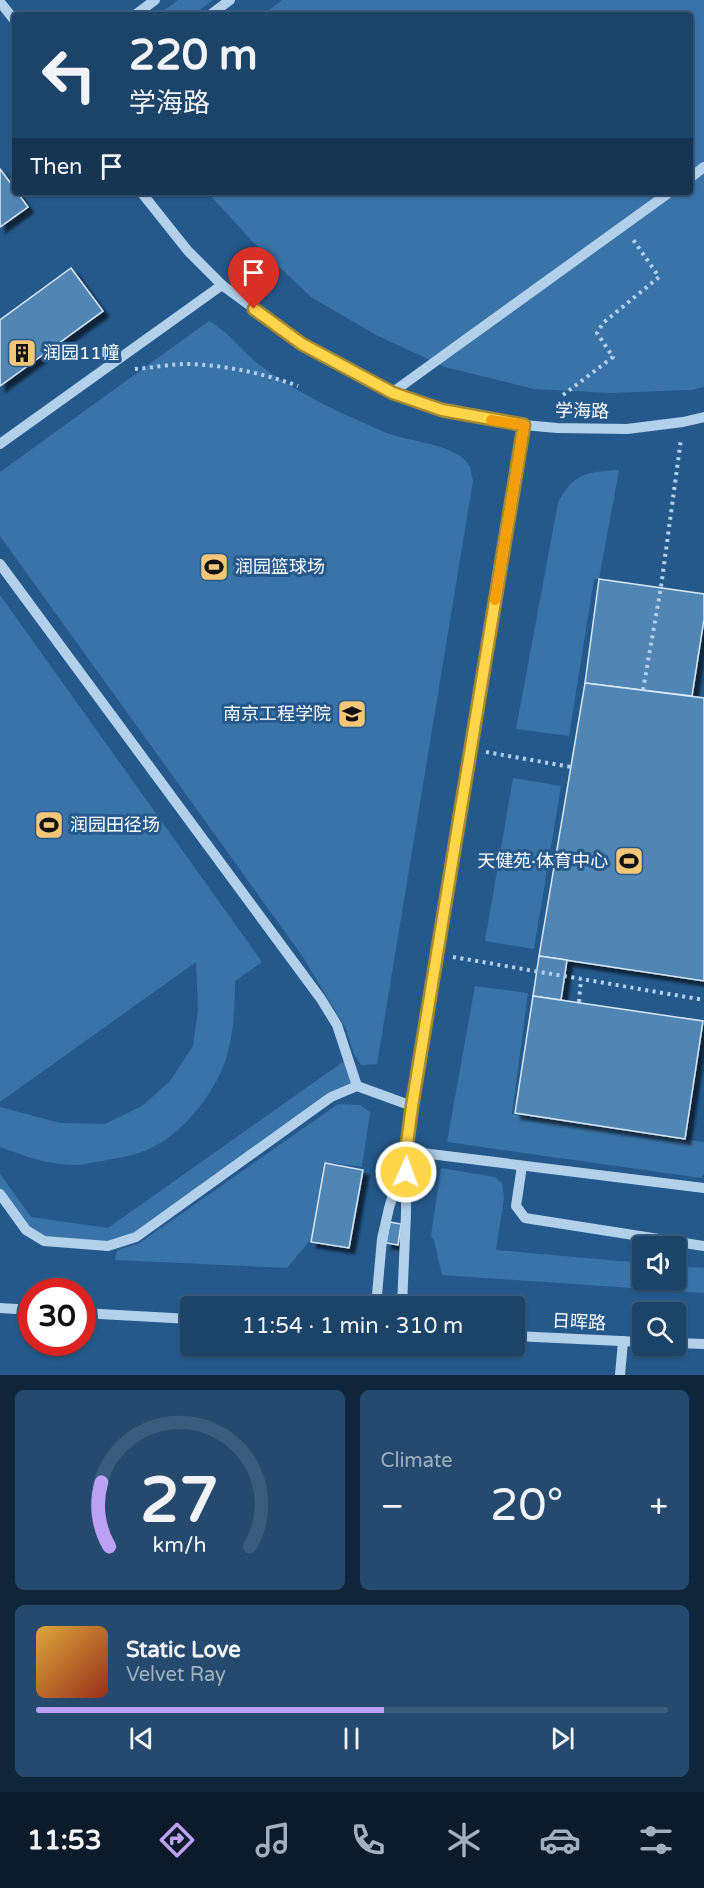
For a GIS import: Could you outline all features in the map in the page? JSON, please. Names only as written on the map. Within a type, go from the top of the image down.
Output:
[{"type":"street","points":[[139,12],[155,0]]},
{"type":"street","points":[[214,12],[230,0]]},
{"type":"street","points":[[0,2],[12,17]]},
{"type":"street","name":"学海路","points":[[143,195],[188,251],[222,285],[302,344],[393,393],[442,410],[524,425],[557,428],[627,429],[704,417]]},
{"type":"street","points":[[393,393],[666,195]]},
{"type":"street","points":[[0,444],[222,285]]},
{"type":"street","points":[[402,1296],[406,1151],[412,1106],[524,425]]},
{"type":"street","points":[[0,564],[321,999],[338,1025],[357,1086]]},
{"type":"street","points":[[0,1194],[26,1230],[44,1241],[108,1246],[136,1237],[331,1097],[357,1086],[412,1106]]},
{"type":"street","points":[[406,1151],[704,1188]]},
{"type":"street","points":[[377,1296],[382,1239],[406,1151]]},
{"type":"street","points":[[522,1166],[516,1206],[525,1218],[704,1246]]},
{"type":"street","points":[[0,1308],[18,1309]]},
{"type":"street","points":[[96,1314],[180,1318]]},
{"type":"street","name":"日晖路","points":[[525,1337],[632,1341]]},
{"type":"street","points":[[620,1375],[623,1341]]},
{"type":"street","points":[[686,1343],[704,1344]]},
{"type":"path","points":[[562,395],[613,357],[597,333],[603,323],[659,277],[623,226]]},
{"type":"path","points":[[135,369],[185,364],[217,366],[272,376],[298,386]]},
{"type":"path","points":[[643,690],[661,587],[683,422]]},
{"type":"path","points":[[471,749],[571,767]]},
{"type":"path","points":[[437,954],[704,1000]]},
{"type":"path","points":[[579,1002],[581,979]]},
{"type":"shaded area","points":[[178,0],[213,0],[197,12],[162,12]]},
{"type":"shaded area","points":[[282,0],[704,0],[704,387],[691,390],[611,393],[534,389],[445,367],[376,335],[311,297],[253,242],[210,195],[693,195],[693,12],[267,12]]},
{"type":"shaded area","points":[[209,321],[257,363],[303,393],[387,433],[455,453],[470,467],[473,481],[377,1064],[361,1065],[354,1054],[346,1029],[303,957],[0,536],[0,472]]},
{"type":"shaded area","points":[[619,470],[599,579],[594,579],[569,736],[516,729],[558,503],[569,485],[582,476]]},
{"type":"shaded area","points":[[0,595],[262,962],[235,981],[234,1019],[227,1057],[217,1080],[197,1110],[171,1135],[146,1150],[82,1165],[46,1162],[0,1147],[0,1107],[60,1123],[105,1124],[142,1106],[170,1081],[193,1046],[198,1010],[196,962],[0,1102]]},
{"type":"shaded area","points":[[513,778],[561,786],[534,949],[485,941]]},
{"type":"shaded area","points":[[475,986],[528,993],[512,1114],[704,1142],[704,1174],[701,1178],[447,1142]]},
{"type":"shaded area","points":[[347,1059],[357,1086],[331,1097],[136,1237],[108,1246],[44,1241],[26,1230],[0,1194],[0,1174],[31,1217],[108,1228]]},
{"type":"shaded area","points":[[338,1104],[360,1105],[370,1112],[362,1167],[324,1162],[311,1239],[287,1268],[115,1260],[117,1250],[138,1244]]},
{"type":"shaded area","points":[[441,1168],[495,1177],[502,1183],[504,1198],[496,1250],[632,1262],[632,1288],[442,1275],[434,1240],[431,1236]]},
{"type":"shaded area","points":[[686,1267],[704,1268],[704,1293],[660,1290],[686,1290]]},
{"type":"building","points":[[0,169],[12,185],[12,195],[19,195],[28,207],[0,227]]},
{"type":"building","name":"润园11幢","points":[[71,268],[103,311],[0,386],[0,320]]},
{"type":"building","points":[[599,579],[704,594],[704,619],[692,696],[585,683]]},
{"type":"building","name":"天健苑·体育中心","points":[[585,683],[704,698],[704,981],[539,956]]},
{"type":"building","points":[[539,956],[567,960],[561,1000],[533,996]]},
{"type":"building","points":[[533,996],[703,1021],[685,1139],[515,1113]]},
{"type":"building","points":[[325,1163],[363,1170],[349,1248],[311,1242]]},
{"type":"building","points":[[390,1222],[401,1224],[398,1245],[386,1243]]},
{"type":"slow traffic","points":[[491,420],[524,425],[495,600]]},
{"type":"place","name":"润园11幢","points":[[22,353]]},
{"type":"place","name":"润园篮球场","points":[[214,567]]},
{"type":"place","name":"南京工程学院","points":[[352,714]]},
{"type":"place","name":"润园田径场","points":[[49,825]]},
{"type":"place","name":"天健苑·体育中心","points":[[629,861]]},
{"type":"route","points":[[254,309],[302,344],[393,393],[442,410],[524,425],[412,1106],[406,1151],[406,1172]]}]
